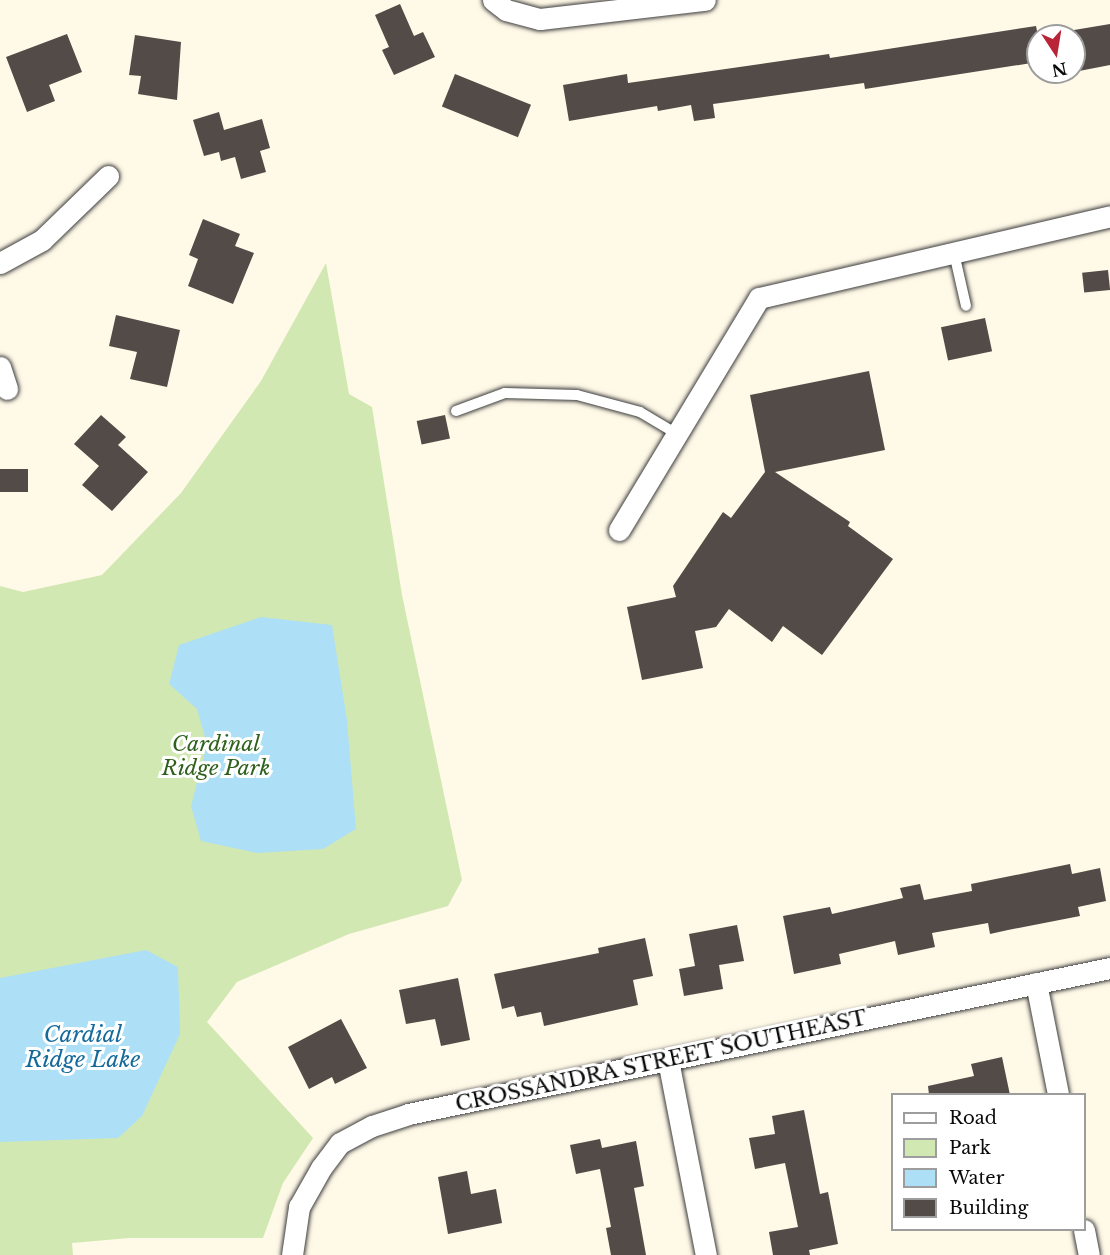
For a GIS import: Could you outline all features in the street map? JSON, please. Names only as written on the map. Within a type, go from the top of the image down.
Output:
[{"type":"street","points":[[493,0],[506,10],[540,19],[705,0]]},
{"type":"street","points":[[0,263],[42,240],[108,176]]},
{"type":"street","points":[[619,530],[759,298],[1110,216]]},
{"type":"street","points":[[0,366],[7,389]]},
{"type":"street","name":"CROSSANDRA STREET SOUTHEAST","points":[[292,1255],[299,1207],[339,1143],[408,1114],[1110,968]]},
{"type":"street","points":[[1036,983],[1058,1093]]},
{"type":"street","points":[[668,1060],[706,1255]]},
{"type":"street","points":[[1084,1231],[1089,1255]]},
{"type":"lane","points":[[954,253],[966,306]]},
{"type":"lane","points":[[456,411],[506,393],[577,395],[640,412],[677,434]]},
{"type":"green space","name":"Cardinal Ridge Park","points":[[326,263],[349,394],[372,407],[402,595],[462,880],[448,906],[349,934],[237,982],[207,1022],[313,1138],[283,1183],[263,1238],[129,1238],[72,1243],[73,1255],[0,1255],[0,586],[23,592],[102,575],[181,493],[261,381]]},
{"type":"water","points":[[261,617],[332,625],[347,720],[356,829],[323,849],[257,853],[201,841],[191,806],[207,744],[197,709],[169,684],[179,645]]},
{"type":"water","name":"Cardial Ridge Lake","points":[[146,950],[178,967],[180,1034],[142,1116],[118,1138],[0,1142],[0,978]]},
{"type":"building","points":[[400,4],[414,36],[423,32],[435,57],[394,75],[382,50],[389,47],[375,15]]},
{"type":"building","points":[[1110,24],[1110,65],[1086,70],[1086,28]]},
{"type":"building","points":[[1026,28],[1026,64],[865,89],[864,83],[713,104],[715,118],[694,121],[691,105],[658,111],[657,106],[569,121],[563,85],[627,74],[628,83],[829,54],[830,58]]},
{"type":"building","points":[[67,34],[82,72],[49,85],[55,101],[27,112],[6,57]]},
{"type":"building","points":[[135,35],[181,42],[177,100],[138,94],[141,76],[129,75]]},
{"type":"building","points":[[455,74],[531,105],[518,137],[442,106]]},
{"type":"building","points":[[219,112],[224,130],[262,119],[270,148],[260,151],[266,172],[241,179],[235,157],[221,161],[219,152],[204,156],[193,120]]},
{"type":"building","points":[[203,219],[240,234],[235,246],[254,253],[233,304],[188,286],[198,259],[189,255]]},
{"type":"building","points":[[1108,270],[1110,290],[1084,293],[1082,273]]},
{"type":"building","points":[[116,315],[180,330],[167,387],[130,379],[137,352],[109,346]]},
{"type":"building","points":[[985,318],[992,351],[948,361],[941,327]]},
{"type":"building","points":[[869,371],[885,450],[775,472],[850,522],[848,526],[893,559],[822,655],[783,626],[772,642],[729,609],[716,627],[695,631],[703,668],[642,680],[627,607],[676,597],[673,586],[723,512],[731,518],[765,472],[750,395]]},
{"type":"building","points":[[101,415],[126,437],[118,445],[148,472],[112,511],[82,485],[99,466],[74,444]]},
{"type":"building","points":[[445,415],[450,438],[422,445],[417,421]]},
{"type":"building","points":[[0,469],[28,469],[28,492],[0,492]]},
{"type":"building","points":[[1070,864],[1072,874],[1100,868],[1106,901],[1078,907],[1080,916],[990,934],[988,923],[932,933],[935,947],[898,955],[895,941],[839,954],[841,964],[794,974],[783,916],[830,907],[832,914],[903,898],[900,888],[920,884],[924,900],[972,891],[971,884]]},
{"type":"building","points":[[737,925],[744,961],[719,965],[723,989],[684,996],[679,969],[695,966],[689,934]]},
{"type":"building","points":[[645,938],[653,976],[633,980],[638,1005],[544,1026],[541,1012],[517,1017],[514,1006],[502,1009],[494,974],[599,953],[598,948]]},
{"type":"building","points":[[458,978],[470,1040],[441,1046],[435,1019],[406,1024],[399,990]]},
{"type":"building","points":[[341,1019],[367,1068],[335,1084],[332,1077],[309,1089],[288,1047]]},
{"type":"building","points":[[1002,1057],[1010,1093],[929,1093],[928,1086],[974,1076],[971,1064]]},
{"type":"building","points":[[804,1110],[820,1194],[828,1192],[838,1244],[809,1250],[810,1255],[773,1255],[769,1232],[798,1227],[785,1163],[755,1169],[749,1138],[775,1134],[772,1116]]},
{"type":"building","points":[[600,1139],[602,1148],[636,1141],[644,1186],[634,1188],[646,1255],[611,1255],[606,1228],[611,1227],[600,1169],[576,1174],[570,1145]]},
{"type":"building","points":[[467,1171],[471,1194],[496,1189],[502,1223],[448,1234],[438,1177]]}]
